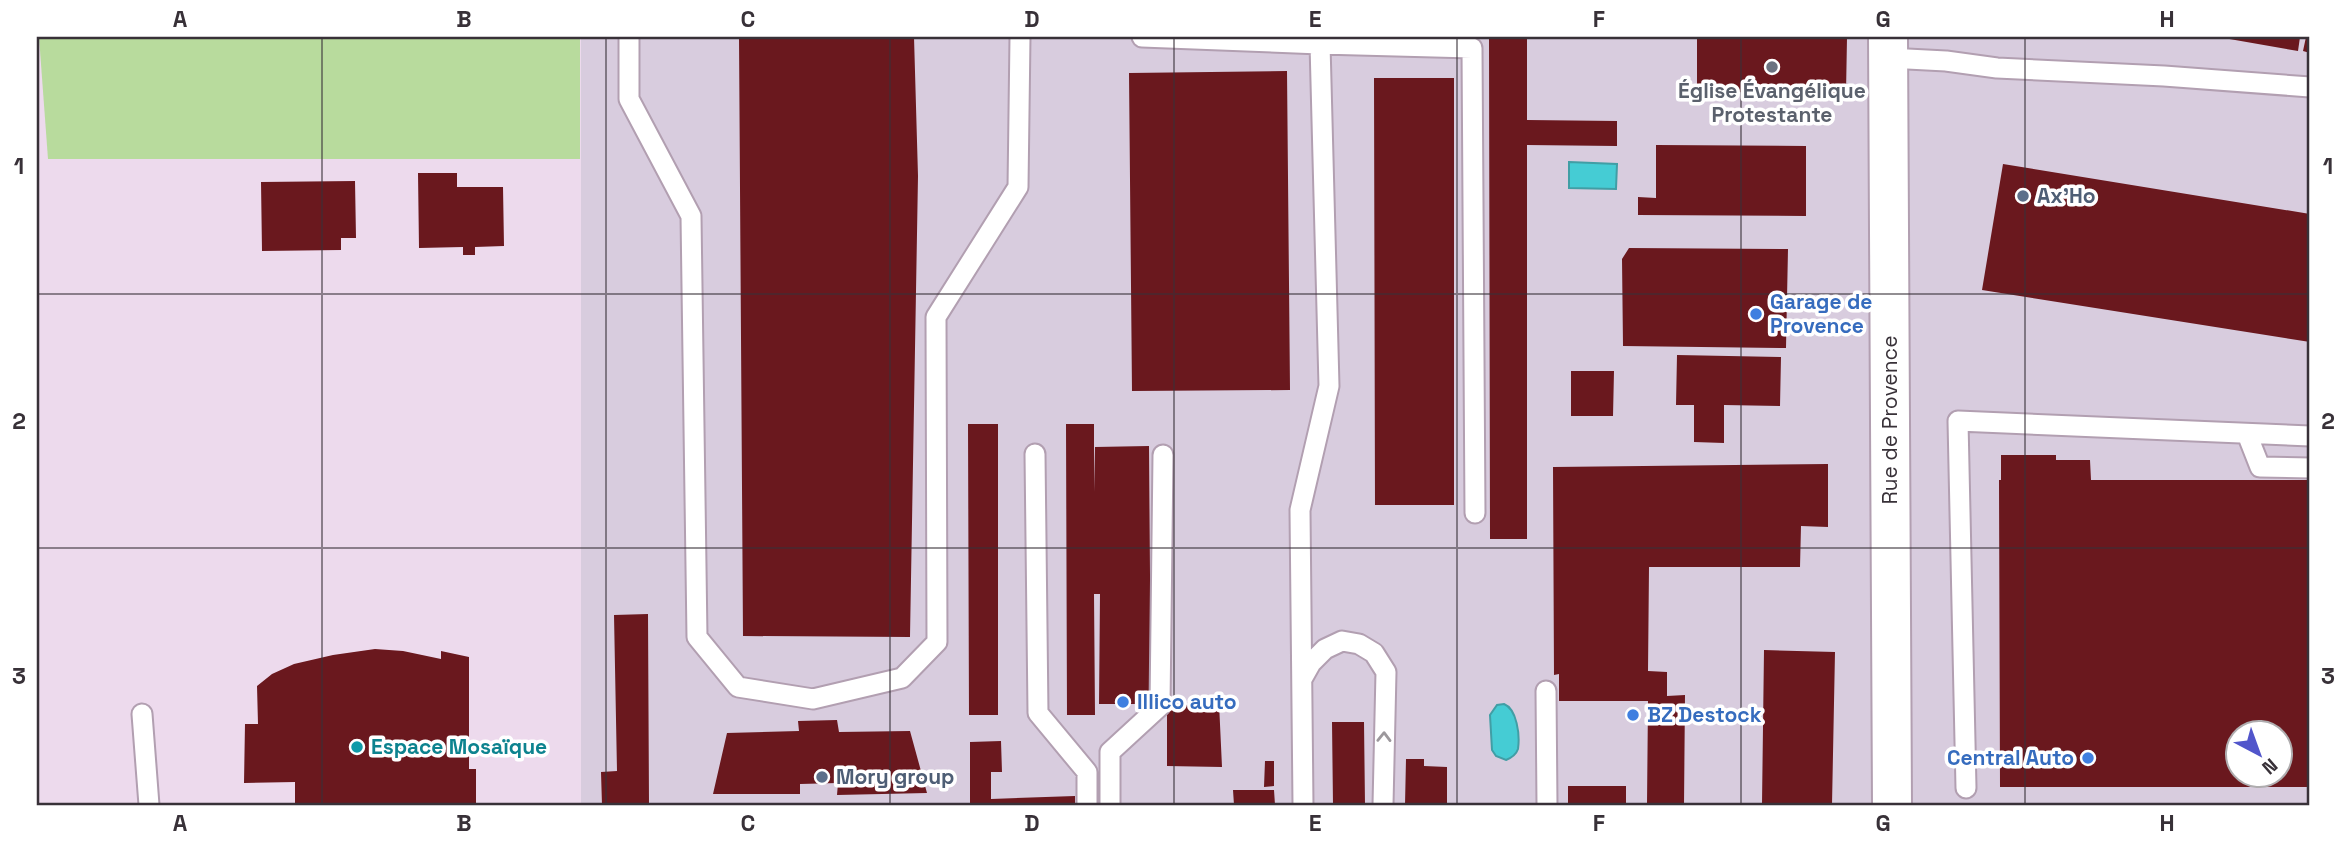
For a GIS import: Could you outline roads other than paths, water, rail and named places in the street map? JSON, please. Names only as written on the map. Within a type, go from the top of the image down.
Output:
[{"type":"main road","name":"Rue de Provence","points":[[1888,47],[1893,805]]},
{"type":"lane","points":[[629,37],[629,99],[691,216],[697,637],[738,687],[813,699],[902,678],[937,642],[936,317],[1018,187],[1020,37]]},
{"type":"lane","points":[[1142,37],[1472,48],[1475,513]]},
{"type":"lane","points":[[1303,805],[1300,510],[1329,386],[1320,44]]},
{"type":"lane","points":[[1888,47],[1946,61],[1997,68],[2164,76],[2310,87]]},
{"type":"lane","points":[[1966,788],[1958,421],[2310,436]]},
{"type":"lane","points":[[2247,434],[2260,467],[2310,468]]},
{"type":"lane","points":[[1035,454],[1038,713],[1087,772],[1087,805]]},
{"type":"lane","points":[[1110,805],[1110,752],[1160,706],[1163,455]]},
{"type":"lane","points":[[1302,679],[1311,663],[1325,649],[1342,641],[1359,644],[1374,653],[1386,672],[1382,805]]},
{"type":"lane","points":[[1546,691],[1547,805]]},
{"type":"lane","points":[[142,714],[149,805]]},
{"type":"water","points":[[1569,162],[1617,164],[1616,189],[1569,188]]},
{"type":"water","points":[[1504,704],[1515,717],[1518,737],[1517,751],[1506,760],[1496,756],[1492,750],[1490,715],[1497,705]]},
{"type":"place","name":"Église Évangélique Protestante","points":[[1772,67]]},
{"type":"place","name":"Ax'Ho","points":[[2023,196]]},
{"type":"place","name":"Garage de Provence","points":[[1756,314]]},
{"type":"place","name":"Illico auto","points":[[1123,702]]},
{"type":"place","name":"BZ Destock","points":[[1633,715]]},
{"type":"place","name":"Espace Mosaïque","points":[[357,747]]},
{"type":"place","name":"Central Auto","points":[[2088,758]]},
{"type":"place","name":"Mory group","points":[[822,777]]}]
